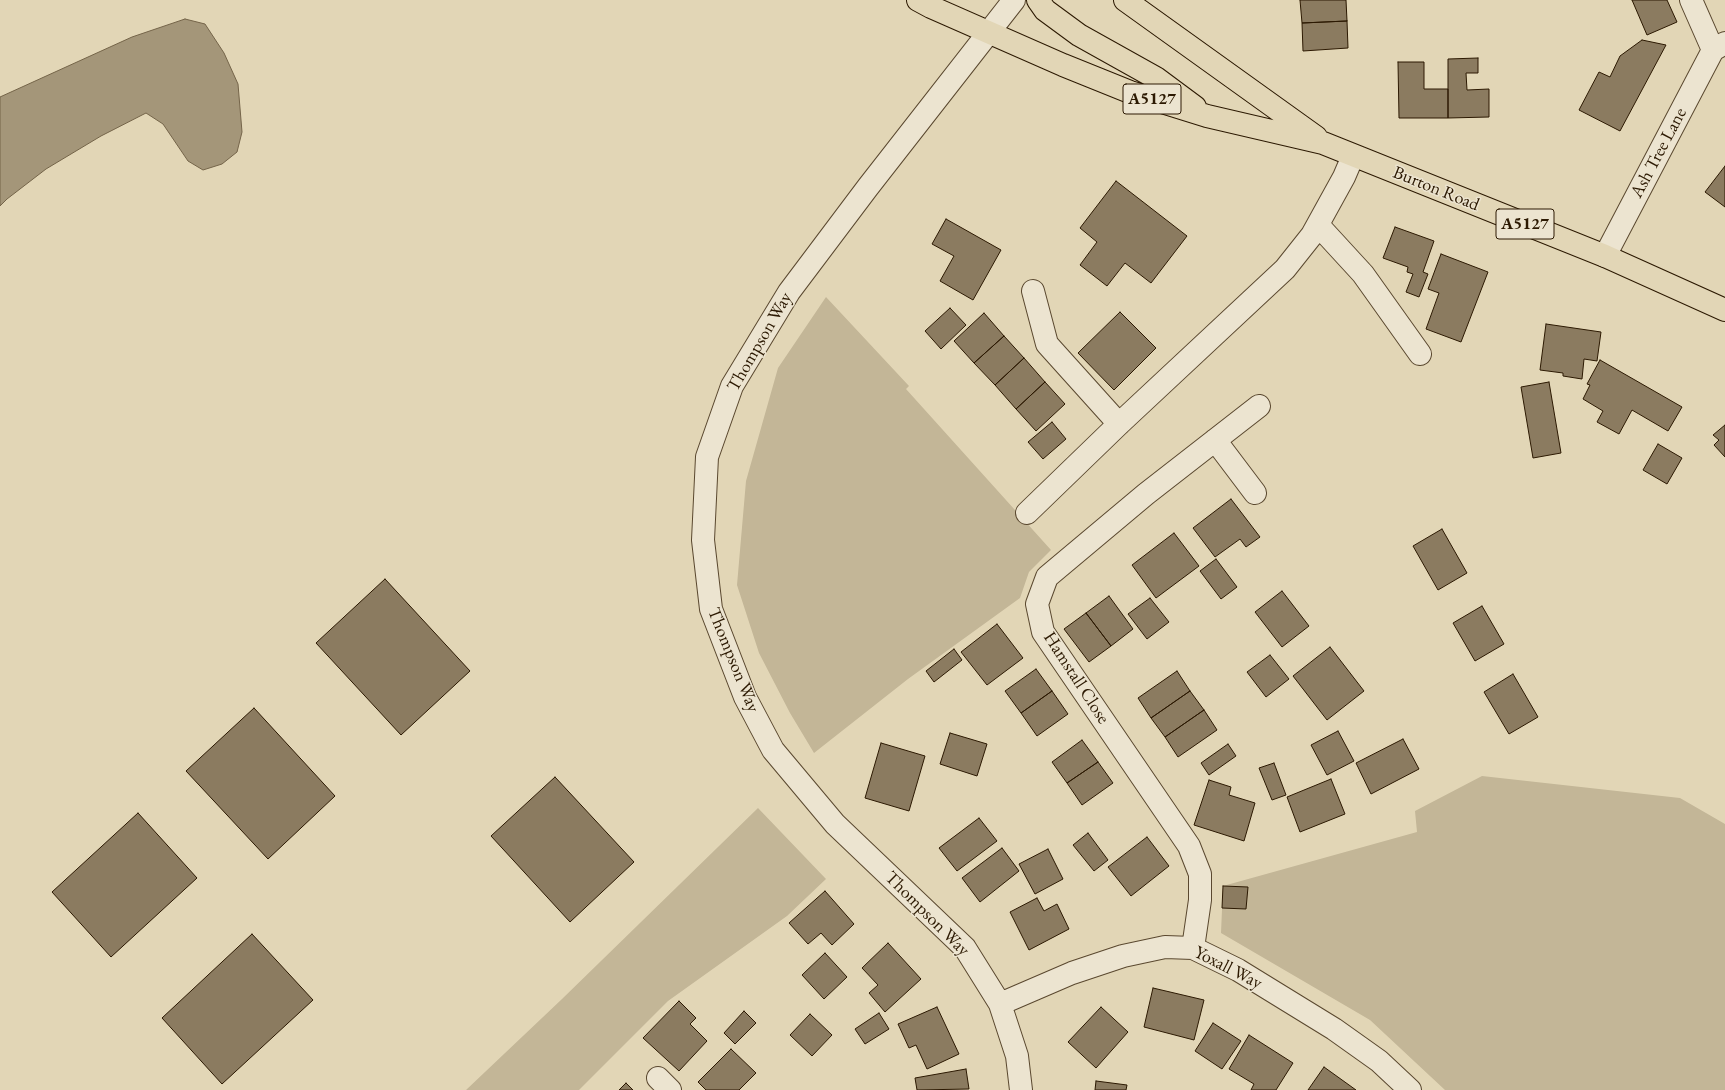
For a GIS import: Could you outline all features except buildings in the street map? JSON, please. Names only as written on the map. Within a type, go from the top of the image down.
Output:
[{"type":"highway","name":"A5127","points":[[918,0],[1076,71],[1130,92],[1207,116],[1323,143]]},
{"type":"highway","points":[[1038,0],[1046,10],[1079,35],[1156,78],[1207,116]]},
{"type":"highway","name":"A5127","points":[[1125,0],[1323,143]]},
{"type":"highway","name":"Burton Road","points":[[1323,143],[1605,256],[1725,310]]},
{"type":"street","name":"Thompson Way","points":[[1014,0],[974,54],[868,187],[789,292],[732,386],[707,457],[703,540],[711,609],[745,698],[773,750],[836,824],[965,948],[1000,1004],[1017,1056],[1021,1090]]},
{"type":"street","name":"Ash Tree Lane","points":[[1605,256],[1719,47],[1691,0]]},
{"type":"street","points":[[1028,513],[1119,424],[1285,269],[1312,235],[1344,177],[1353,156]]},
{"type":"street","points":[[1318,225],[1363,274],[1420,354]]},
{"type":"street","points":[[1033,291],[1047,344],[1119,424]]},
{"type":"street","name":"Hamstall Close","points":[[1193,948],[1200,900],[1200,874],[1189,846],[1043,632],[1037,604],[1047,577],[1146,494],[1259,406]]},
{"type":"street","points":[[1215,440],[1255,492]]},
{"type":"street","name":"Yoxall Way","points":[[1000,1004],[1072,973],[1123,956],[1165,947],[1193,948],[1238,970],[1334,1029],[1379,1061],[1410,1090]]},
{"type":"shaded area","points":[[185,19],[205,24],[224,53],[238,84],[242,132],[237,152],[222,164],[203,170],[188,161],[163,124],[146,113],[101,136],[46,169],[0,206],[0,97],[132,37]]},
{"type":"shaded area","points":[[826,297],[909,386],[906,389],[1051,550],[1029,572],[1020,598],[908,679],[814,753],[790,713],[759,653],[737,585],[746,481],[778,368]]},
{"type":"shaded area","points":[[1482,776],[1680,798],[1725,824],[1725,1090],[1445,1090],[1370,1020],[1221,933],[1223,886],[1417,832],[1415,811]]},
{"type":"shaded area","points":[[758,808],[826,879],[787,916],[668,1001],[579,1090],[466,1090],[562,999]]}]
